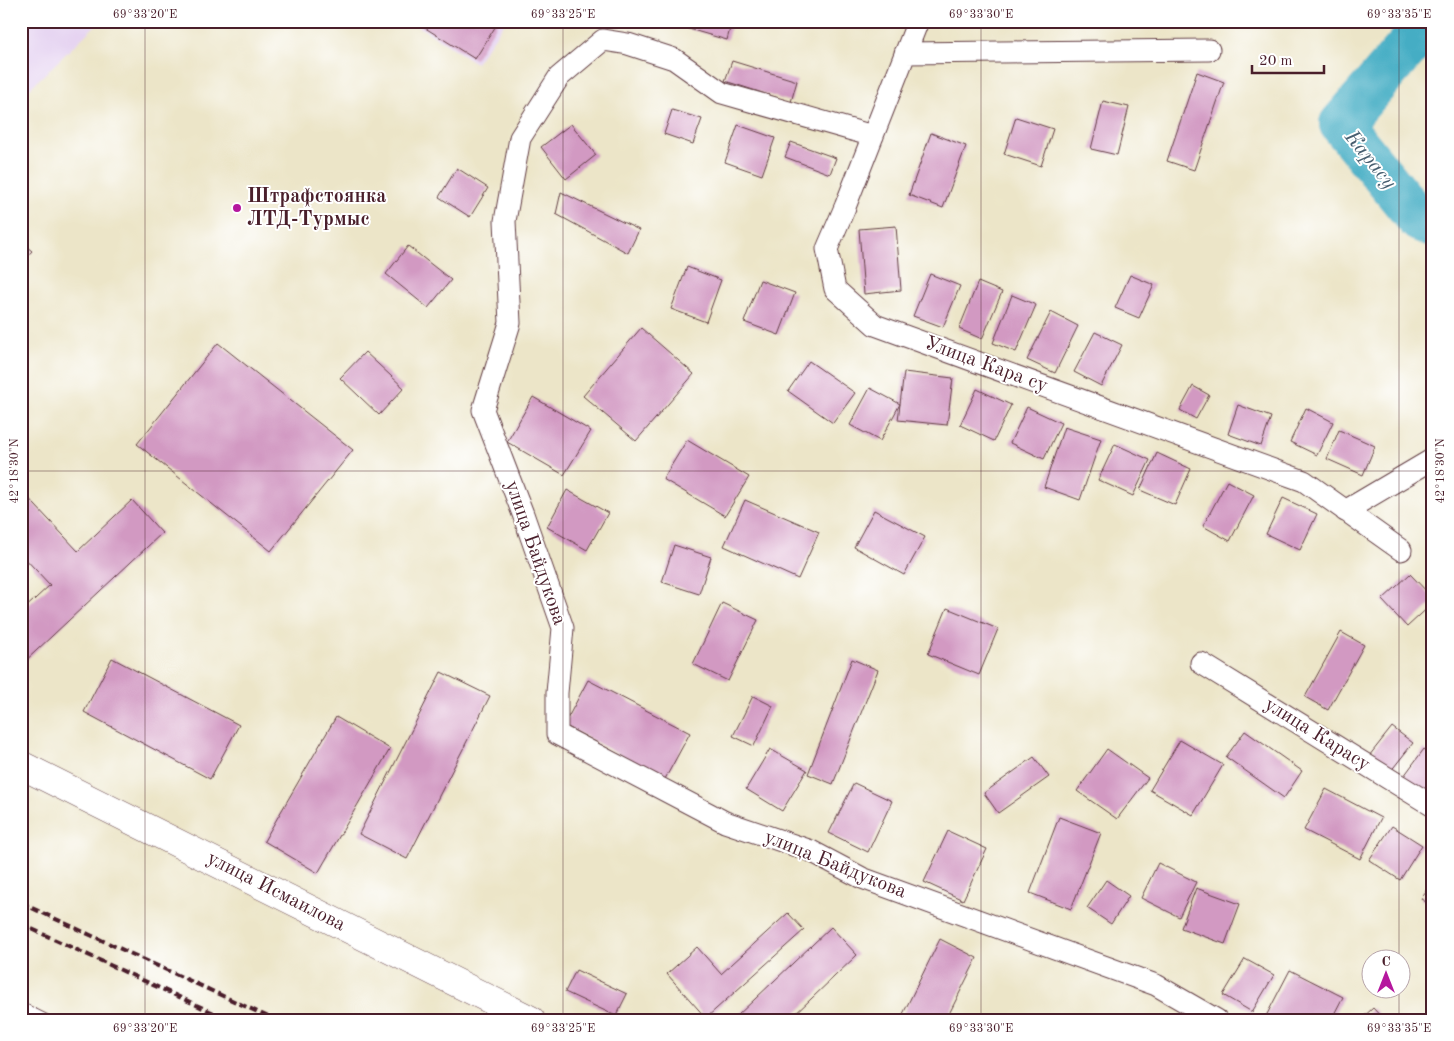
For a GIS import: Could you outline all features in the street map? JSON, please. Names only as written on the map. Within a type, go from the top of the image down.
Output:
[{"type":"main road","name":"улица Исмаилова","points":[[21,765],[531,1020]]},
{"type":"street","name":"Улица Кара су","points":[[918,21],[827,249],[835,289],[876,325],[1304,481],[1402,550]]},
{"type":"street","name":"улица Байдукова","points":[[873,136],[722,93],[674,59],[628,44],[603,40],[559,77],[520,138],[505,221],[510,323],[483,410],[564,628],[556,734],[725,822],[811,851],[862,878],[1156,985],[1217,1020]]},
{"type":"street","points":[[905,53],[1209,50]]},
{"type":"street","points":[[1346,511],[1433,459]]},
{"type":"street","name":"улица Карасу","points":[[1201,663],[1433,806]]},
{"type":"lane","points":[[21,1008],[46,1020]]},
{"type":"shaded area","points":[[21,21],[100,21],[29,89],[21,82]]},
{"type":"shaded area","points":[[410,21],[506,21],[476,63]]},
{"type":"building","points":[[414,21],[499,21],[475,59]]},
{"type":"building","points":[[676,21],[732,21],[727,40],[675,25]]},
{"type":"building","points":[[732,61],[797,81],[791,102],[725,81]]},
{"type":"building","points":[[1197,72],[1224,82],[1194,170],[1167,161]]},
{"type":"building","points":[[1103,101],[1129,107],[1117,155],[1091,149]]},
{"type":"building","points":[[672,110],[702,119],[693,144],[664,134]]},
{"type":"building","points":[[1016,117],[1053,129],[1041,166],[1004,154]]},
{"type":"building","points":[[571,124],[596,155],[566,179],[541,147]]},
{"type":"building","points":[[738,125],[775,138],[762,175],[725,162]]},
{"type":"building","points":[[931,133],[966,146],[943,208],[909,195]]},
{"type":"building","points":[[791,142],[836,158],[830,174],[785,157]]},
{"type":"building","points":[[457,168],[488,188],[470,217],[439,197]]},
{"type":"building","points":[[561,192],[639,230],[628,253],[556,214]]},
{"type":"building","points":[[896,226],[901,290],[864,294],[859,229]]},
{"type":"building","points":[[21,242],[32,251],[21,263]]},
{"type":"building","points":[[408,246],[451,280],[428,308],[386,274]]},
{"type":"building","points":[[687,267],[721,280],[706,322],[671,309]]},
{"type":"building","points":[[930,274],[960,286],[943,327],[913,316]]},
{"type":"building","points":[[1130,275],[1154,285],[1139,318],[1115,308]]},
{"type":"building","points":[[760,280],[795,293],[779,335],[744,322]]},
{"type":"building","points":[[978,282],[1002,292],[982,339],[959,329]]},
{"type":"building","points":[[1012,295],[1036,305],[1016,352],[993,343]]},
{"type":"building","points":[[1051,312],[1078,326],[1055,373],[1027,360]]},
{"type":"building","points":[[641,328],[694,374],[636,441],[583,396]]},
{"type":"building","points":[[1095,332],[1122,345],[1101,386],[1074,372]]},
{"type":"building","points":[[218,343],[353,450],[271,551],[137,444]]},
{"type":"building","points":[[365,352],[404,388],[379,415],[340,378]]},
{"type":"building","points":[[809,361],[855,393],[833,423],[788,391]]},
{"type":"building","points":[[904,372],[953,378],[947,425],[898,420]]},
{"type":"building","points":[[1193,386],[1209,395],[1196,419],[1180,410]]},
{"type":"building","points":[[870,388],[900,404],[880,441],[850,425]]},
{"type":"building","points":[[977,389],[1011,405],[994,441],[960,425]]},
{"type":"building","points":[[533,397],[591,431],[564,475],[507,442]]},
{"type":"building","points":[[1238,405],[1271,417],[1261,446],[1228,434]]},
{"type":"building","points":[[1027,407],[1061,423],[1044,459],[1010,443]]},
{"type":"building","points":[[1306,408],[1333,422],[1317,455],[1290,442]]},
{"type":"building","points":[[1064,427],[1101,439],[1080,500],[1044,487]]},
{"type":"building","points":[[1339,430],[1375,446],[1363,475],[1327,459]]},
{"type":"building","points":[[687,440],[749,477],[725,516],[663,479]]},
{"type":"building","points":[[1115,444],[1150,460],[1133,496],[1098,480]]},
{"type":"building","points":[[1157,453],[1191,469],[1175,505],[1140,490]]},
{"type":"building","points":[[1227,481],[1254,495],[1230,541],[1203,526]]},
{"type":"building","points":[[21,490],[78,551],[132,500],[162,533],[21,665],[21,612],[50,585],[21,554]]},
{"type":"building","points":[[567,490],[608,513],[587,550],[547,527]]},
{"type":"building","points":[[1283,498],[1317,514],[1300,550],[1266,534]]},
{"type":"building","points":[[745,500],[819,532],[798,579],[724,546]]},
{"type":"building","points":[[874,510],[925,537],[904,575],[854,547]]},
{"type":"building","points":[[674,545],[711,557],[699,594],[662,582]]},
{"type":"building","points":[[1410,574],[1433,598],[1433,603],[1407,627],[1382,600]]},
{"type":"building","points":[[722,603],[758,620],[728,681],[693,664]]},
{"type":"building","points":[[947,608],[998,629],[979,675],[928,654]]},
{"type":"building","points":[[1341,632],[1364,645],[1328,710],[1305,697]]},
{"type":"building","points":[[112,658],[239,725],[210,779],[84,712]]},
{"type":"building","points":[[852,659],[878,670],[833,784],[808,774]]},
{"type":"building","points":[[441,672],[490,696],[407,859],[359,834]]},
{"type":"building","points":[[588,680],[690,733],[665,779],[564,725]]},
{"type":"building","points":[[753,696],[773,706],[754,746],[733,736]]},
{"type":"building","points":[[336,717],[390,749],[318,873],[264,841]]},
{"type":"building","points":[[1392,727],[1413,743],[1390,772],[1369,756]]},
{"type":"building","points":[[1245,731],[1302,771],[1284,798],[1226,757]]},
{"type":"building","points":[[1180,740],[1223,765],[1193,815],[1150,790]]},
{"type":"building","points":[[770,749],[807,770],[782,811],[746,789]]},
{"type":"building","points":[[1107,749],[1148,778],[1117,819],[1077,791]]},
{"type":"building","points":[[1424,749],[1433,755],[1433,797],[1404,776]]},
{"type":"building","points":[[1034,757],[1049,777],[998,813],[984,793]]},
{"type":"building","points":[[854,783],[892,801],[868,852],[829,833]]},
{"type":"building","points":[[1326,789],[1381,818],[1360,859],[1304,830]]},
{"type":"building","points":[[1059,817],[1101,833],[1071,909],[1030,893]]},
{"type":"building","points":[[1392,826],[1422,845],[1400,880],[1369,860]]},
{"type":"building","points":[[948,831],[987,849],[963,900],[924,882]]},
{"type":"building","points":[[1158,863],[1196,882],[1179,917],[1141,898]]},
{"type":"building","points":[[1433,879],[1433,906],[1421,899]]},
{"type":"building","points":[[1106,880],[1129,896],[1111,924],[1087,908]]},
{"type":"building","points":[[1196,888],[1240,904],[1225,944],[1181,928]]},
{"type":"building","points":[[788,913],[804,930],[706,1018],[667,974],[697,947],[721,974]]},
{"type":"building","points":[[831,927],[857,955],[789,1020],[740,1020],[736,1017]]},
{"type":"building","points":[[940,939],[977,958],[946,1020],[900,1020]]},
{"type":"building","points":[[1245,959],[1274,975],[1252,1012],[1223,995]]},
{"type":"building","points":[[576,970],[627,994],[616,1016],[565,992]]},
{"type":"building","points":[[1290,970],[1343,997],[1331,1020],[1264,1020]]},
{"type":"building","points":[[1373,1008],[1384,1020],[1360,1020]]},
{"type":"waterway","name":"Карасу","points":[[1430,21],[1341,124],[1419,220],[1433,225]]},
{"type":"railway","points":[[21,903],[275,1020]]},
{"type":"railway","points":[[21,924],[229,1020]]},
{"type":"place","name":"Штрафстоянка ЛТД-Турмыс","points":[[237,208]]}]
